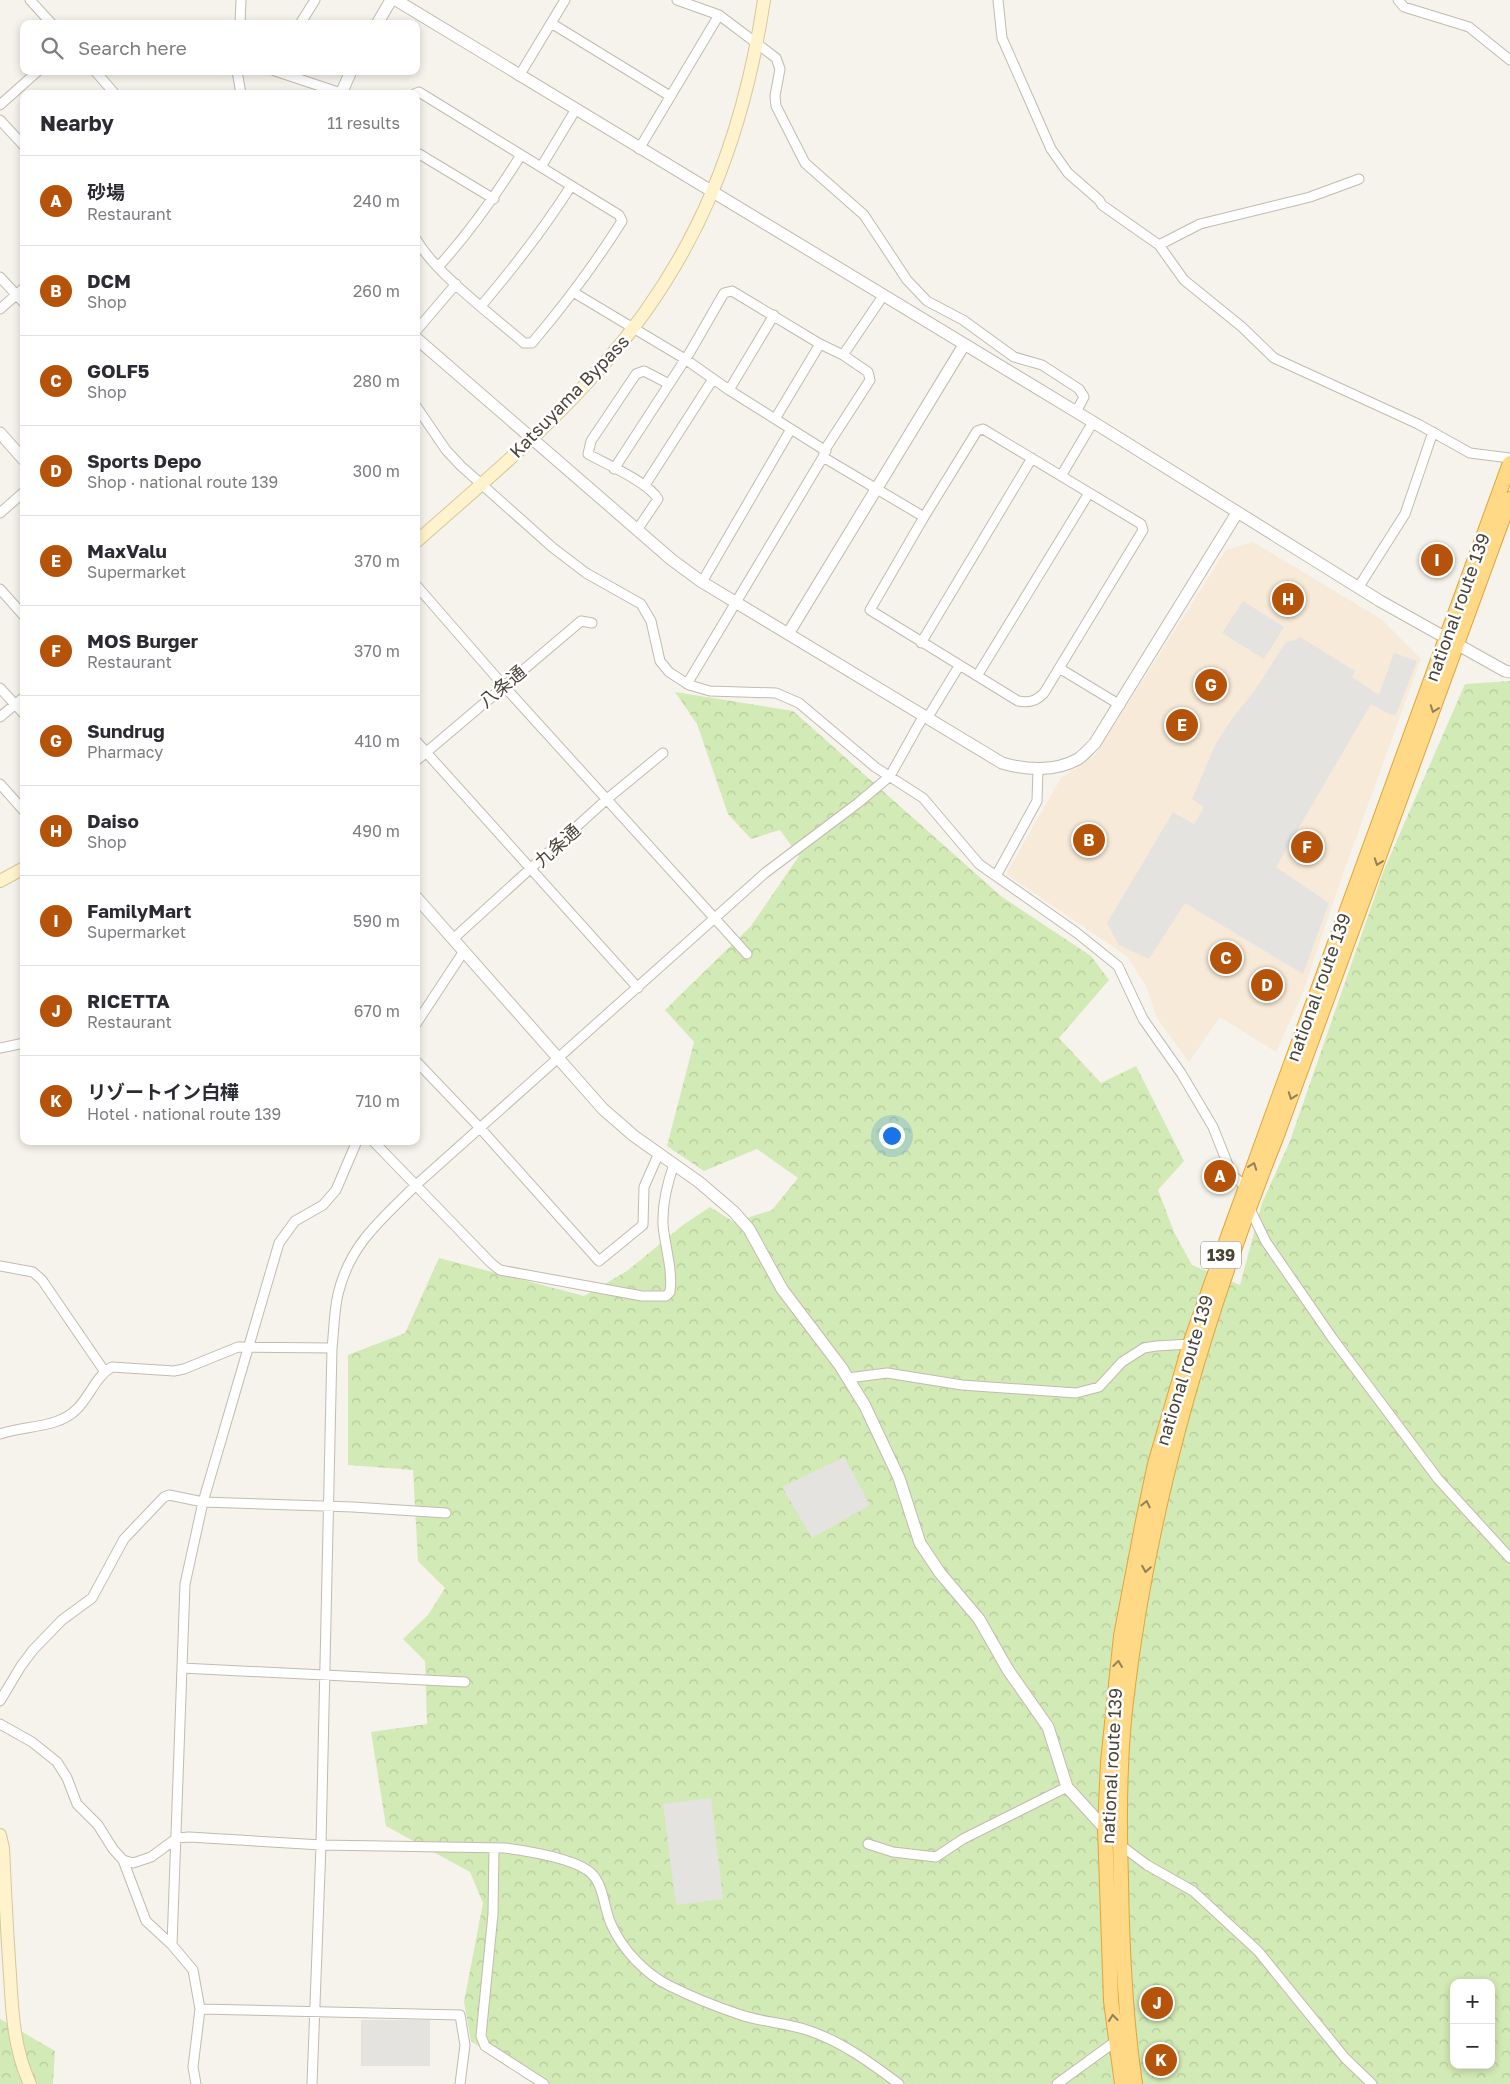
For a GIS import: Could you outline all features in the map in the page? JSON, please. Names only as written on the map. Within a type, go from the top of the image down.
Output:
[{"type":"highway","name":"national route 139","points":[[1135,2084],[1125,2001],[1119,1844],[1121,1762],[1126,1701],[1154,1525],[1168,1466],[1190,1391],[1249,1206],[1276,1138],[1451,641],[1510,462]]},
{"type":"highway","name":"national route 139","points":[[1122,2084],[1111,2001],[1105,1828],[1108,1762],[1122,1636],[1155,1464],[1190,1344],[1246,1187],[1451,641],[1510,499]]},
{"type":"main road","name":"Katsuyama Bypass","points":[[420,538],[531,440],[603,366],[634,328],[666,281],[692,237],[714,192],[741,109],[758,44],[764,0]]},
{"type":"main road","points":[[0,882],[20,870]]},
{"type":"main road","points":[[0,1835],[3,1848],[9,1964],[16,2042],[30,2084]]},
{"type":"street","points":[[30,0],[48,20]]},
{"type":"street","points":[[240,20],[241,0]]},
{"type":"street","points":[[302,20],[315,0]]},
{"type":"street","points":[[379,20],[391,0]]},
{"type":"street","points":[[396,0],[639,149],[714,192],[1093,422],[1358,588],[1505,671],[1510,672]]},
{"type":"street","points":[[519,76],[565,0]]},
{"type":"street","points":[[677,0],[719,15],[776,58],[780,69],[775,96],[776,106],[805,163],[864,215],[907,280],[928,301],[963,320],[1014,357],[1042,365],[1079,389],[1084,397],[1076,412]]},
{"type":"street","points":[[998,0],[1002,38],[1051,149],[1068,173],[1099,200],[1102,205],[1159,245],[1184,280],[1242,327],[1274,358],[1433,432],[1470,453],[1510,458]]},
{"type":"street","points":[[1398,0],[1404,7],[1469,27],[1510,60]]},
{"type":"street","points":[[639,149],[719,15]]},
{"type":"street","points":[[551,23],[670,96]]},
{"type":"street","points":[[0,105],[34,75]]},
{"type":"street","points":[[98,75],[112,90]]},
{"type":"street","points":[[238,75],[240,90]]},
{"type":"street","points":[[287,75],[332,90]]},
{"type":"street","points":[[342,90],[349,75]]},
{"type":"street","points":[[420,93],[619,215],[622,221],[600,256],[532,343],[524,343],[481,306],[438,267],[420,246]]},
{"type":"street","points":[[541,167],[576,109]]},
{"type":"street","points":[[0,120],[20,142]]},
{"type":"street","points":[[420,154],[494,199]]},
{"type":"street","points":[[438,267],[468,234],[494,199],[521,155]]},
{"type":"street","points":[[1159,245],[1200,224],[1310,197],[1359,179]]},
{"type":"street","points":[[481,306],[516,266],[544,229],[571,186]]},
{"type":"street","points":[[0,277],[20,299]]},
{"type":"street","points":[[420,326],[456,284]]},
{"type":"street","points":[[614,469],[685,359],[724,293],[732,291],[820,344],[843,355],[868,372],[870,380],[687,684]]},
{"type":"street","points":[[0,309],[20,292]]},
{"type":"street","points":[[573,292],[685,359],[729,390],[791,429],[824,454],[924,518]]},
{"type":"street","points":[[843,355],[883,296]]},
{"type":"street","points":[[729,390],[774,315]]},
{"type":"street","points":[[420,342],[531,440],[672,560],[702,582],[1002,762],[1018,768],[1038,769],[1061,766],[1078,759],[1096,744],[1238,513]]},
{"type":"street","points":[[775,419],[820,344]]},
{"type":"street","points":[[788,634],[964,345]]},
{"type":"street","points":[[637,530],[658,499],[645,485],[588,454],[591,441],[636,374],[644,371],[669,384]]},
{"type":"street","points":[[645,485],[713,379]]},
{"type":"street","points":[[420,412],[446,450],[461,466],[586,573],[641,604],[651,621],[660,661],[669,672],[687,684],[710,692],[776,693],[799,703],[875,767],[923,798],[979,864],[1077,933],[1118,966],[1142,1019],[1181,1073],[1213,1127],[1232,1175],[1246,1187],[1249,1206],[1266,1242],[1333,1339],[1438,1479],[1510,1558]]},
{"type":"street","points":[[1060,476],[1093,422]]},
{"type":"street","points":[[702,582],[791,429]]},
{"type":"street","points":[[983,429],[1032,458],[1140,524],[1143,530],[1044,693],[1037,700],[1028,703],[1018,702],[870,610],[977,431],[983,429]]},
{"type":"street","points":[[1358,588],[1406,514],[1433,432]]},
{"type":"street","points":[[0,433],[20,456]]},
{"type":"street","points":[[920,642],[1032,458]]},
{"type":"street","points":[[977,676],[1089,493]]},
{"type":"street","points":[[0,513],[20,496]]},
{"type":"street","points":[[0,590],[20,612]]},
{"type":"street","points":[[420,590],[503,685],[748,954]]},
{"type":"street","name":"八条通","points":[[420,757],[581,620],[592,623]]},
{"type":"street","points":[[312,2084],[321,1845],[332,1348],[337,1295],[346,1268],[356,1248],[371,1228],[416,1186],[765,873],[858,803],[890,776],[959,666]]},
{"type":"street","points":[[1059,668],[1120,705]]},
{"type":"street","points":[[0,688],[20,710]]},
{"type":"street","points":[[0,717],[20,700]]},
{"type":"street","points":[[420,745],[638,988]]},
{"type":"street","name":"九条通","points":[[453,938],[607,799],[663,753]]},
{"type":"street","points":[[996,876],[1037,801],[1038,769]]},
{"type":"street","points":[[0,784],[20,806]]},
{"type":"street","points":[[420,901],[603,1109],[634,1136],[711,1192],[734,1212],[749,1229],[782,1289],[848,1378],[865,1406],[899,1478],[920,1542],[940,1572],[979,1619],[1008,1670],[1048,1727],[1067,1787],[1119,1844],[1147,1865],[1193,1891],[1258,1951],[1345,2058],[1372,2084]]},
{"type":"street","points":[[420,1018],[464,951]]},
{"type":"street","points":[[0,1048],[20,1043]]},
{"type":"street","points":[[420,1065],[599,1261],[643,1225],[644,1187],[659,1153]]},
{"type":"street","points":[[172,1944],[185,1584],[203,1502],[280,1243],[294,1221],[323,1205],[336,1190],[355,1145]]},
{"type":"street","points":[[377,1145],[500,1270],[642,1296],[666,1296],[670,1292],[663,1206],[666,1186],[674,1164]]},
{"type":"street","points":[[0,1266],[33,1272],[42,1280],[105,1372]]},
{"type":"street","points":[[848,1378],[887,1373],[962,1385],[1076,1393],[1099,1387],[1122,1362],[1144,1348],[1190,1344]]},
{"type":"street","points":[[0,1434],[58,1421],[77,1409],[105,1372],[112,1367],[174,1371],[184,1369],[238,1347],[332,1348]]},
{"type":"street","points":[[0,1701],[33,1650],[62,1620],[92,1598],[124,1539],[164,1497],[169,1495],[203,1502],[328,1506],[446,1513]]},
{"type":"street","points":[[182,1668],[465,1682]]},
{"type":"street","points":[[0,1724],[32,1742],[57,1762],[67,1778],[77,1804],[98,1825],[113,1849],[123,1860],[146,1921],[172,1944],[192,1970],[200,2009],[193,2068],[195,2082]]},
{"type":"street","points":[[868,1844],[893,1852],[936,1857],[963,1839],[1067,1787]]},
{"type":"street","points":[[123,1860],[132,1863],[151,1857],[177,1838],[189,1837],[321,1845],[494,1848],[530,1852],[576,1864],[592,1874],[598,1883],[611,1924],[625,1949],[646,1970],[670,1987],[741,2015],[806,2029],[828,2038],[872,2064],[899,2084]]},
{"type":"street","points":[[494,1848],[494,1914],[481,2036],[485,2046],[544,2084]]},
{"type":"street","points":[[200,2009],[460,2015],[465,2045],[460,2084]]},
{"type":"street","points":[[1058,2084],[1116,2041]]},
{"type":"shaded area","points":[[1253,542],[1381,619],[1421,659],[1339,885],[1302,995],[1276,1052],[1220,1017],[1189,1062],[1157,1018],[1146,986],[1128,957],[1006,874],[1061,778],[1095,755],[1226,550]]},
{"type":"shaded area","points":[[1243,601],[1284,627],[1264,659],[1222,633]]},
{"type":"shaded area","points":[[1300,637],[1355,671],[1352,677],[1379,695],[1394,653],[1417,661],[1396,715],[1389,714],[1371,704],[1276,867],[1329,903],[1303,974],[1185,903],[1149,959],[1119,945],[1107,923],[1173,812],[1194,824],[1204,807],[1192,799],[1216,743],[1234,716],[1253,693],[1286,642]]},
{"type":"shaded area","points":[[844,1457],[870,1505],[812,1538],[782,1487]]},
{"type":"shaded area","points":[[711,1798],[723,1899],[676,1905],[663,1804]]},
{"type":"shaded area","points":[[361,2020],[430,2020],[430,2066],[361,2066]]},
{"type":"green space","points":[[1510,681],[1510,2084],[534,2084],[471,2041],[464,2002],[483,1903],[470,1872],[386,1826],[371,1732],[427,1724],[425,1661],[403,1639],[428,1615],[445,1588],[418,1561],[413,1470],[348,1465],[348,1355],[405,1333],[439,1258],[584,1296],[627,1271],[683,1225],[710,1207],[734,1222],[772,1210],[798,1178],[757,1149],[704,1171],[667,1146],[694,1042],[665,1010],[751,926],[799,856],[780,830],[751,839],[728,814],[697,724],[675,692],[793,711],[1002,897],[1091,956],[1109,980],[1059,1038],[1101,1083],[1136,1066],[1184,1161],[1158,1190],[1174,1232],[1192,1265],[1240,1285],[1262,1203],[1290,1141],[1384,870],[1465,684]]},
{"type":"green space","points":[[0,2019],[55,2051],[53,2084],[0,2084]]},
{"type":"place","name":"FamilyMart","points":[[1437,560]]},
{"type":"place","name":"Daiso","points":[[1288,599]]},
{"type":"place","name":"Sundrug","points":[[1211,685]]},
{"type":"place","name":"MaxValu","points":[[1182,725]]},
{"type":"place","name":"DCM","points":[[1089,840]]},
{"type":"place","name":"MOS Burger","points":[[1307,847]]},
{"type":"place","name":"GOLF5","points":[[1226,958]]},
{"type":"place","name":"Sports Depo","points":[[1267,985]]},
{"type":"place","name":"砂場","points":[[1220,1176]]},
{"type":"place","name":"RICETTA","points":[[1157,2003]]},
{"type":"place","name":"リゾートイン白樺","points":[[1161,2060]]}]
